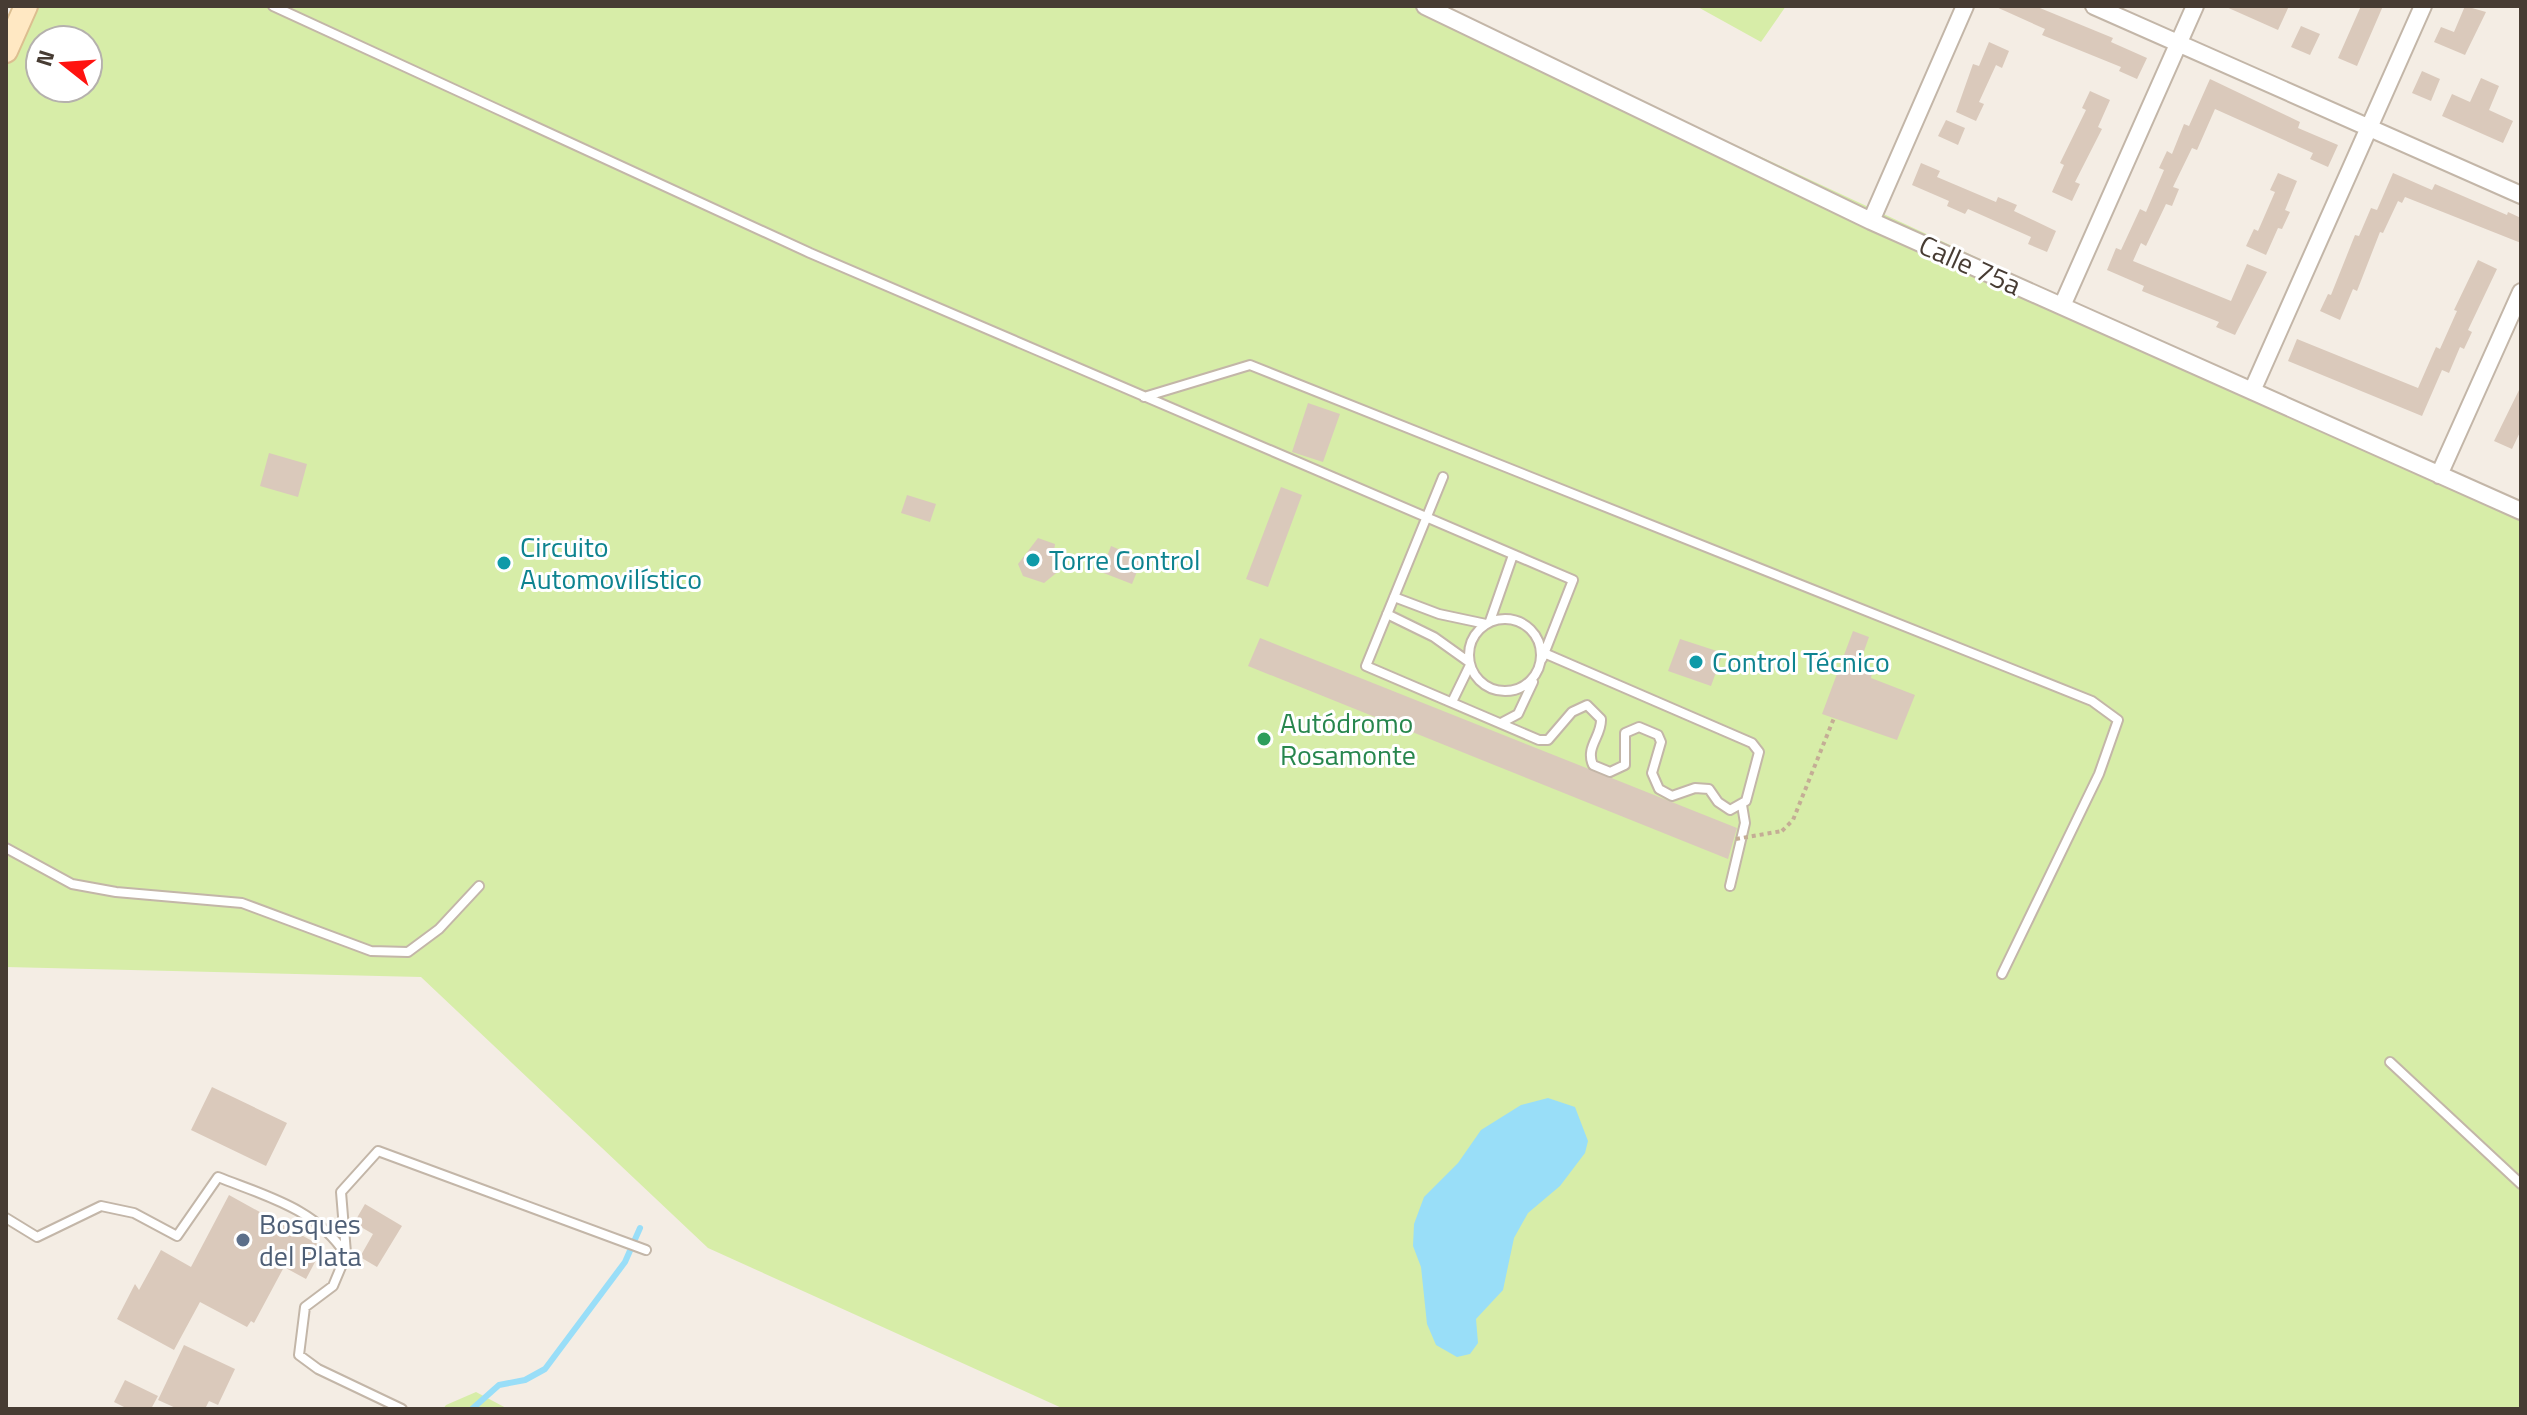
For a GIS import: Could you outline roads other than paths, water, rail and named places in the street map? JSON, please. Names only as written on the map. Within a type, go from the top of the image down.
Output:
[{"type":"main road","points":[[6,51],[26,6]]},
{"type":"street","name":"Calle 75a","points":[[1425,6],[1871,221],[2521,511]]},
{"type":"street","points":[[1871,221],[1965,6]]},
{"type":"street","points":[[2094,6],[2521,195]]},
{"type":"street","points":[[2062,306],[2195,6]]},
{"type":"street","points":[[2252,391],[2423,6]]},
{"type":"street","points":[[2439,475],[2521,292]]},
{"type":"lane","points":[[273,6],[810,253],[1573,580],[1518,714],[1500,723]]},
{"type":"lane","points":[[1143,397],[1250,365],[2092,701],[2118,720],[2099,774],[2002,974]]},
{"type":"lane","points":[[1443,477],[1366,666],[1539,740],[1548,740],[1572,712],[1587,705],[1601,719],[1601,726],[1590,749],[1593,765],[1610,772],[1625,765],[1625,733],[1639,727],[1658,735],[1661,742],[1652,773],[1659,789],[1672,796],[1709,789],[1723,807],[1730,810],[1742,805]]},
{"type":"lane","points":[[1452,702],[1470,664],[1471,643],[1488,623],[1513,555]]},
{"type":"lane","points":[[1394,597],[1439,614],[1488,623],[1518,620],[1538,638],[1543,656]]},
{"type":"lane","points":[[1387,614],[1434,637],[1470,664],[1476,678],[1497,691],[1525,686],[1536,674]]},
{"type":"lane","points":[[1543,656],[1752,743],[1759,752],[1759,764],[1742,805],[1745,823],[1730,886]]},
{"type":"lane","points":[[6,848],[72,884],[116,892],[242,903],[371,951],[408,952],[439,929],[479,886]]},
{"type":"lane","points":[[2390,1062],[2521,1184]]},
{"type":"lane","points":[[402,1409],[318,1369],[299,1355],[305,1307],[333,1286],[346,1255],[341,1192],[378,1151],[646,1250]]},
{"type":"lane","points":[[6,1218],[37,1237],[101,1206],[134,1213],[177,1236],[218,1177],[292,1206],[332,1233],[346,1255]]},
{"type":"water","points":[[1548,1098],[1575,1107],[1588,1141],[1585,1153],[1560,1186],[1528,1213],[1514,1238],[1503,1290],[1476,1319],[1478,1343],[1470,1354],[1457,1357],[1436,1345],[1427,1324],[1421,1267],[1413,1246],[1414,1224],[1424,1197],[1458,1163],[1481,1130],[1521,1105]]},
{"type":"waterway","points":[[472,1409],[499,1385],[525,1380],[545,1369],[625,1262],[640,1228]]},
{"type":"place","name":"Torre Control","points":[[1033,560]]},
{"type":"place","name":"Circuito Automovilístico","points":[[504,563]]},
{"type":"place","name":"Control Técnico","points":[[1696,662]]},
{"type":"place","name":"Autódromo Rosamonte","points":[[1264,739]]},
{"type":"place","name":"Bosques del Plata","points":[[243,1240]]}]
